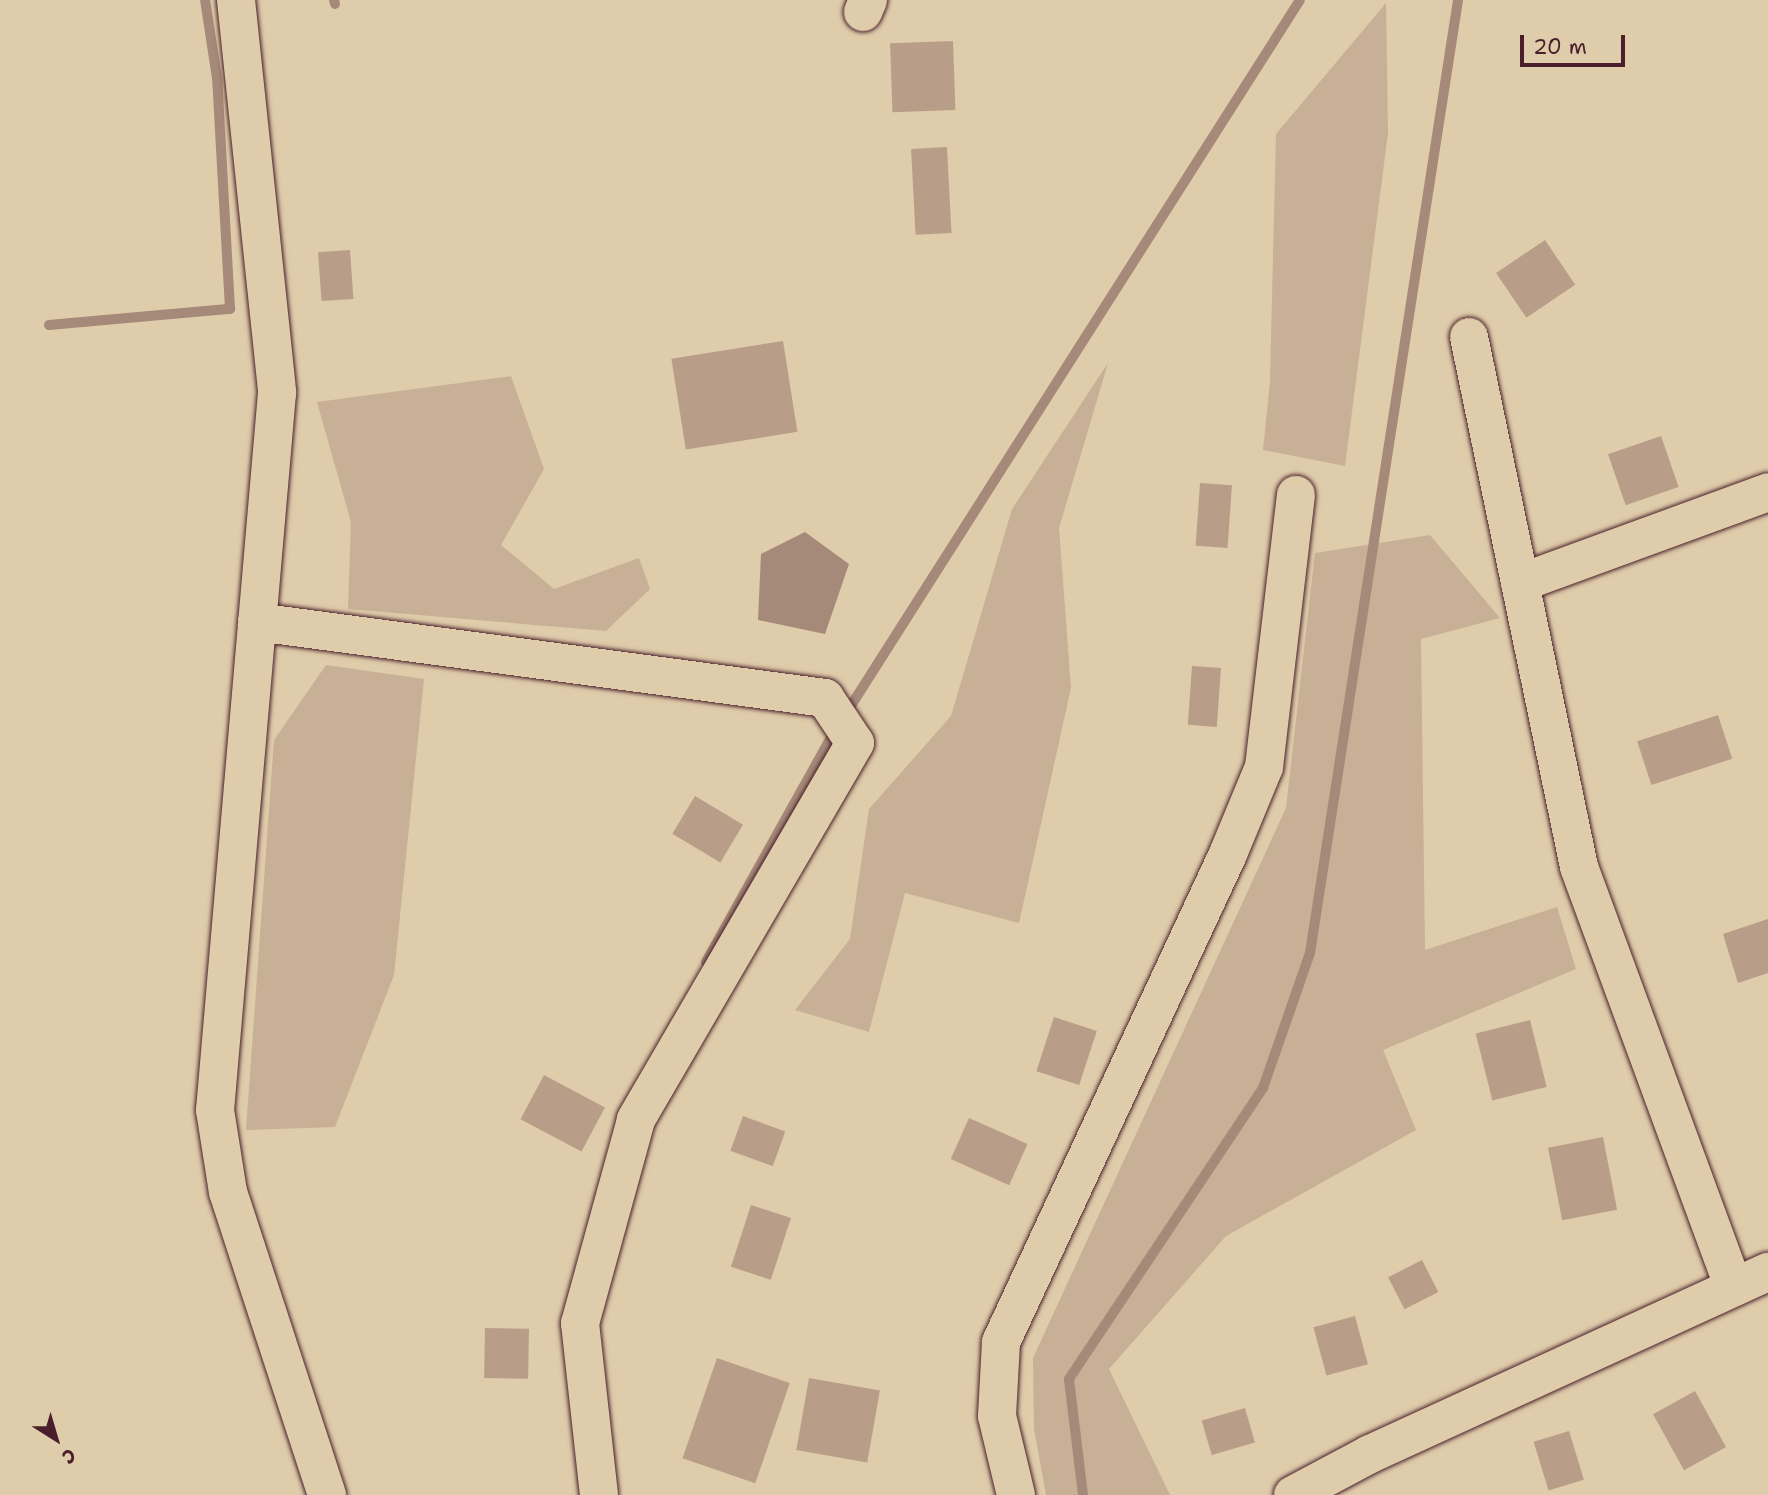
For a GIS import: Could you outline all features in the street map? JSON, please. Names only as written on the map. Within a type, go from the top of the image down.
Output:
[{"type":"street","points":[[236,0],[277,393],[215,1110],[228,1192],[327,1495]]},
{"type":"street","points":[[859,0],[863,12],[868,0]]},
{"type":"street","points":[[1469,337],[1579,867],[1733,1285]]},
{"type":"street","points":[[1520,583],[1768,492]]},
{"type":"street","points":[[1016,1495],[997,1416],[1001,1342],[1228,854],[1264,767],[1296,495]]},
{"type":"street","points":[[257,622],[825,698],[855,743],[636,1120],[580,1323],[599,1495]]},
{"type":"street","points":[[1293,1495],[1733,1285],[1768,1272]]},
{"type":"shaded area","points":[[1386,3],[1388,133],[1345,466],[1263,450],[1270,381],[1276,134]]},
{"type":"shaded area","points":[[1108,363],[1059,528],[1071,688],[1019,923],[905,893],[869,1032],[795,1010],[850,939],[869,809],[951,716],[1012,509]]},
{"type":"shaded area","points":[[511,376],[544,469],[501,545],[554,589],[639,558],[650,589],[606,631],[348,609],[351,522],[317,402]]},
{"type":"shaded area","points":[[805,532],[849,564],[825,634],[758,620],[761,554]]},
{"type":"shaded area","points":[[1430,535],[1500,618],[1421,639],[1425,950],[1557,907],[1576,969],[1383,1050],[1416,1130],[1226,1236],[1109,1369],[1170,1495],[1046,1495],[1034,1429],[1033,1358],[1286,808],[1315,553]]},
{"type":"shaded area","points":[[326,665],[424,679],[394,975],[335,1127],[246,1130],[274,740]]},
{"type":"building","points":[[953,41],[955,110],[892,112],[890,43]]},
{"type":"building","points":[[947,147],[952,233],[916,235],[911,149]]},
{"type":"building","points":[[1545,240],[1575,285],[1526,318],[1496,273]]},
{"type":"building","points":[[350,250],[353,299],[321,301],[318,252]]},
{"type":"building","points":[[783,341],[797,432],[686,450],[671,359]]},
{"type":"building","points":[[1661,436],[1679,487],[1626,505],[1608,454]]},
{"type":"building","points":[[1200,483],[1232,485],[1228,548],[1196,546]]},
{"type":"building","points":[[1192,666],[1221,668],[1217,727],[1188,725]]},
{"type":"building","points":[[1718,715],[1732,759],[1651,785],[1637,741]]},
{"type":"building","points":[[695,796],[743,825],[720,863],[672,834]]},
{"type":"building","points":[[1768,919],[1768,973],[1738,983],[1723,934]]},
{"type":"building","points":[[1054,1017],[1097,1031],[1079,1085],[1036,1071]]},
{"type":"building","points":[[1530,1020],[1547,1087],[1492,1100],[1476,1034]]},
{"type":"building","points":[[544,1075],[605,1107],[581,1152],[521,1119]]},
{"type":"building","points":[[743,1116],[785,1131],[773,1166],[730,1151]]},
{"type":"building","points":[[969,1118],[1027,1144],[1009,1185],[951,1159]]},
{"type":"building","points":[[1603,1137],[1617,1210],[1562,1220],[1548,1148]]},
{"type":"building","points":[[751,1205],[791,1218],[771,1280],[731,1267]]},
{"type":"building","points":[[1422,1260],[1438,1292],[1404,1309],[1388,1277]]},
{"type":"building","points":[[1355,1316],[1368,1364],[1326,1375],[1313,1327]]},
{"type":"building","points":[[485,1328],[529,1329],[528,1379],[484,1378]]},
{"type":"building","points":[[717,1358],[790,1383],[755,1483],[682,1458]]},
{"type":"building","points":[[809,1378],[880,1391],[867,1462],[796,1450]]},
{"type":"building","points":[[1695,1391],[1726,1447],[1684,1470],[1653,1414]]},
{"type":"building","points":[[1245,1408],[1255,1443],[1212,1455],[1202,1420]]},
{"type":"building","points":[[1569,1431],[1584,1480],[1549,1491],[1534,1442]]},
{"type":"waterway","points":[[49,325],[230,309],[217,78],[205,0]]},
{"type":"waterway","points":[[334,0],[335,4]]},
{"type":"waterway","points":[[845,715],[1300,0]]},
{"type":"waterway","points":[[1083,1495],[1069,1379],[1263,1088],[1310,953],[1458,0]]},
{"type":"waterway","points":[[706,962],[836,728]]}]
